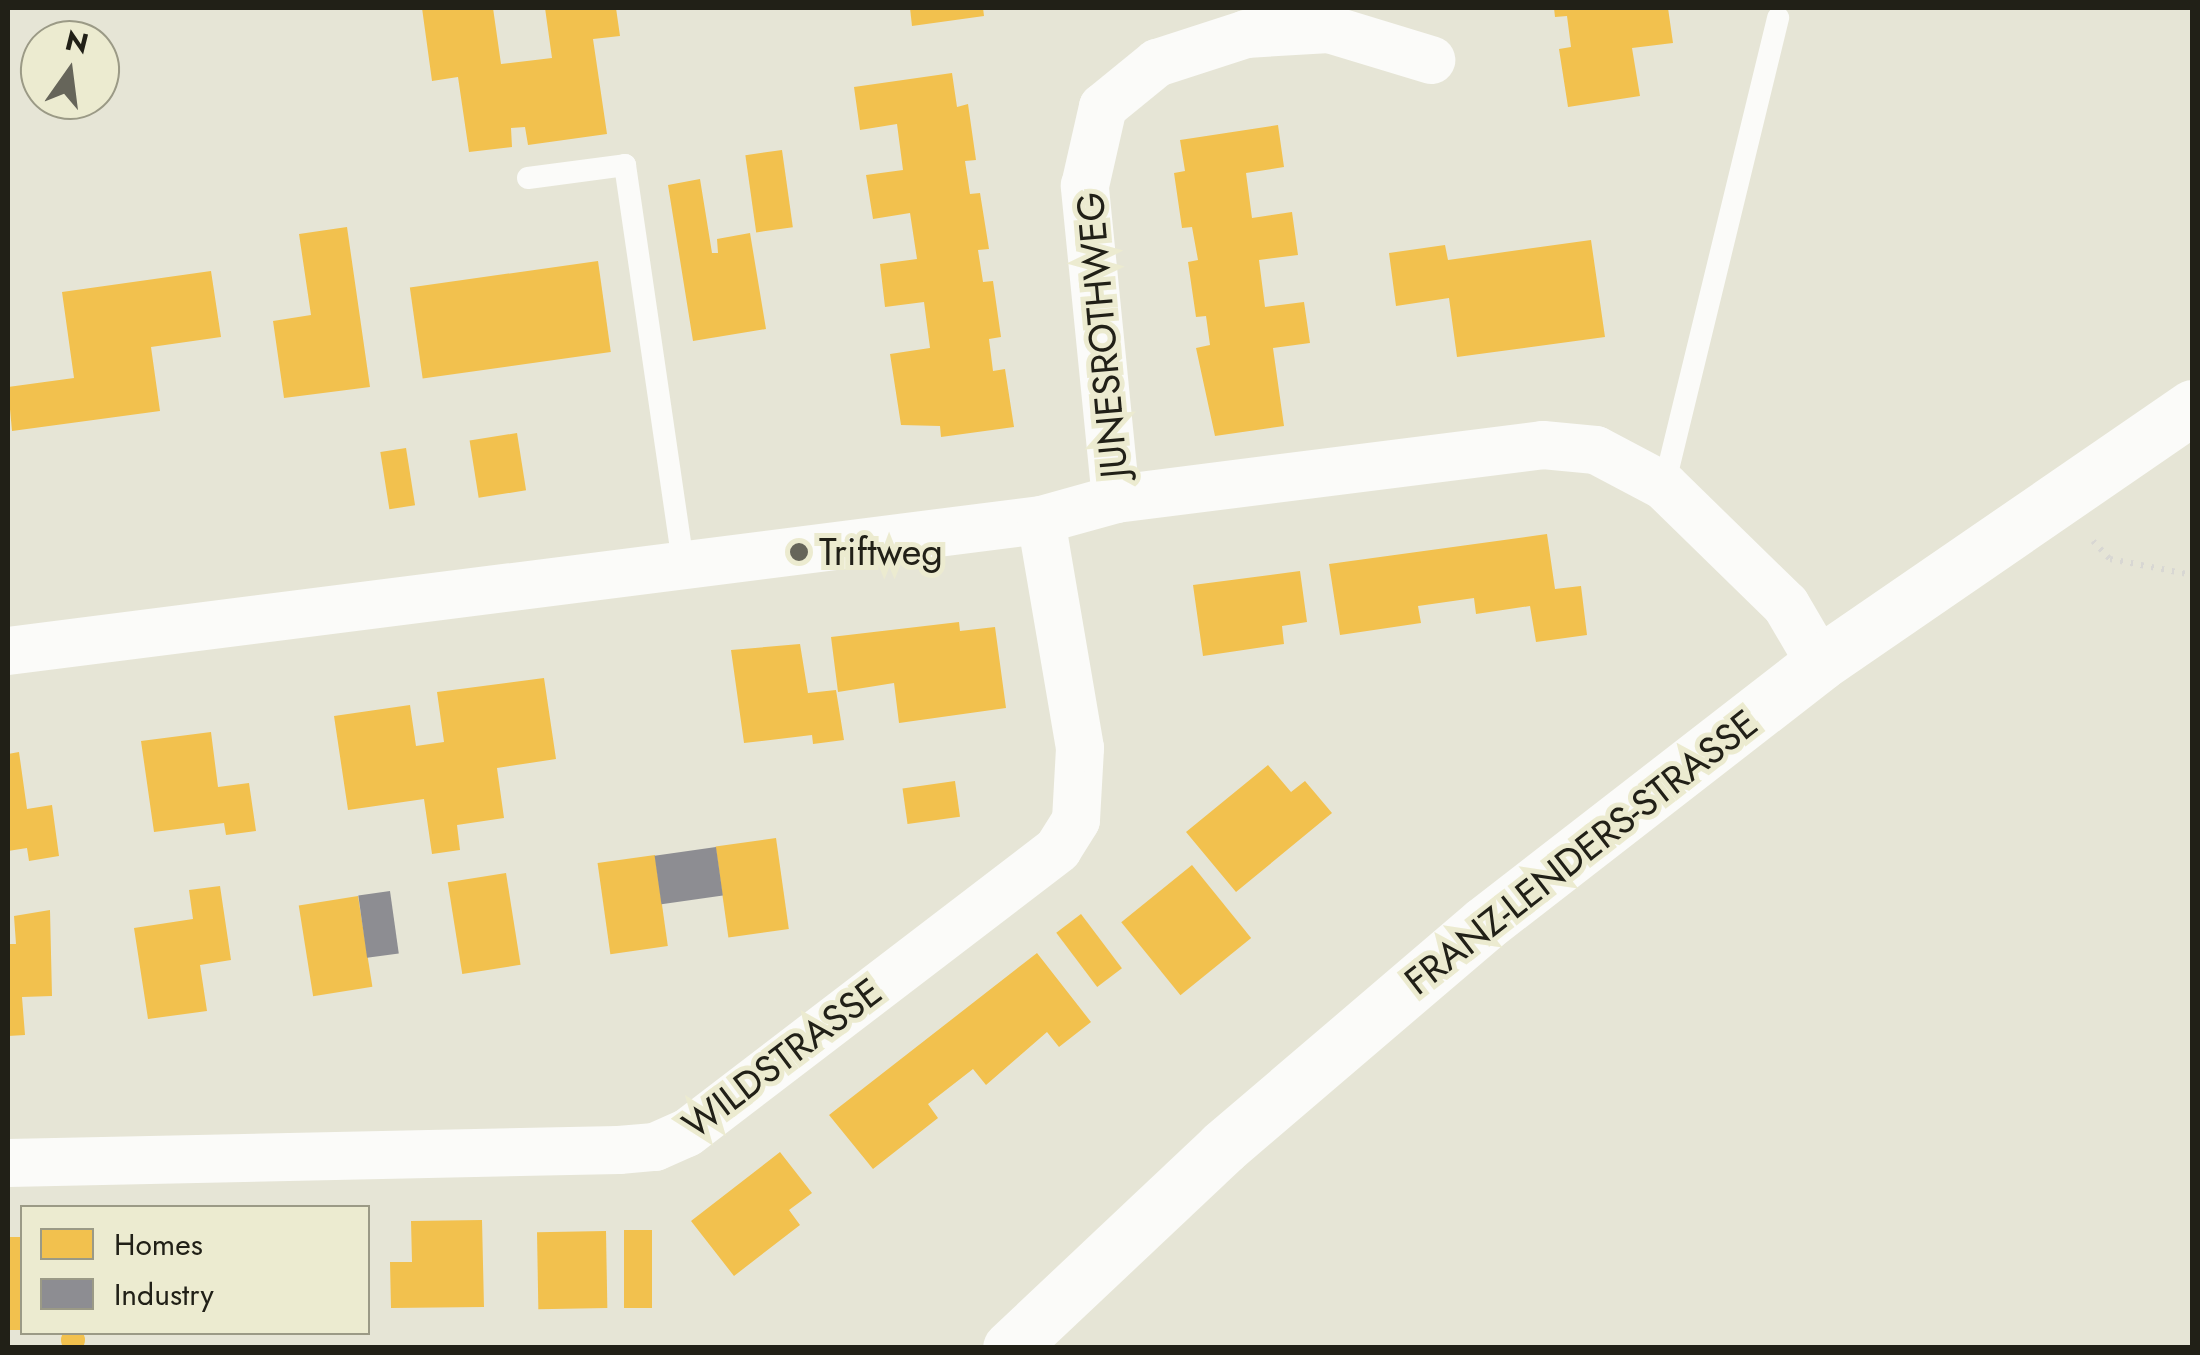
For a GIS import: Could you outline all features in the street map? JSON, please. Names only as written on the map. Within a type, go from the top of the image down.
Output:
[{"type":"street","name":"JUNESROTHWEG","points":[[1116,499],[1085,186],[1103,107],[1156,63],[1246,34],[1329,29],[1431,60]]},
{"type":"street","name":"FRANZ-LENDERS-STRASSE","points":[[1010,1348],[1224,1148],[1484,924],[1820,664],[2192,406]]},
{"type":"street","points":[[8,651],[1041,520],[1116,499],[1543,445],[1596,450],[1664,486],[1786,604],[1820,664]]},
{"type":"street","name":"WILDSTRASSE","points":[[8,1163],[620,1150],[655,1147],[686,1134],[1058,849],[1076,820],[1080,748],[1041,520]]},
{"type":"lane","points":[[1664,486],[1778,18]]},
{"type":"lane","points":[[528,178],[625,165],[684,566]]},
{"type":"path","points":[[2055,499],[2110,559],[2192,574]]},
{"type":"building: Homes","points":[[422,8],[493,8],[501,64],[552,58],[545,8],[616,8],[620,36],[593,39],[607,134],[528,145],[525,127],[511,128],[512,147],[469,152],[458,77],[432,81]]},
{"type":"building: Homes","points":[[910,8],[983,8],[984,16],[912,26]]},
{"type":"building: Homes","points":[[1554,8],[1668,8],[1673,43],[1632,48],[1640,96],[1568,107],[1559,49],[1571,47],[1567,16],[1555,17]]},
{"type":"building: Homes","points":[[952,73],[957,107],[968,104],[976,160],[965,161],[970,194],[980,193],[989,249],[978,250],[983,282],[993,281],[1001,337],[989,339],[993,371],[1005,369],[1014,427],[941,437],[940,426],[901,425],[890,354],[930,348],[924,302],[885,307],[880,264],[917,259],[910,213],[873,219],[866,175],[903,170],[897,124],[860,130],[854,87]]},
{"type":"building: Homes","points":[[1278,125],[1284,167],[1246,173],[1252,218],[1292,212],[1298,255],[1259,260],[1265,307],[1304,302],[1310,343],[1273,348],[1284,426],[1215,436],[1196,348],[1210,345],[1206,316],[1196,317],[1188,262],[1198,260],[1192,227],[1182,228],[1174,173],[1185,171],[1180,140]]},
{"type":"building: Homes","points":[[782,150],[793,227],[756,232],[745,155]]},
{"type":"building: Homes","points":[[700,179],[712,253],[718,253],[717,239],[750,233],[766,329],[693,341],[668,185]]},
{"type":"building: Homes","points":[[347,227],[370,387],[284,398],[273,321],[311,315],[299,234]]},
{"type":"building: Homes","points":[[1591,240],[1605,337],[1457,357],[1449,298],[1396,306],[1389,253],[1445,245],[1448,260]]},
{"type":"building: Homes","points":[[598,261],[611,352],[423,379],[410,287]]},
{"type":"building: Homes","points":[[211,271],[221,337],[151,347],[160,411],[12,431],[8,387],[74,378],[62,292]]},
{"type":"building: Homes","points":[[517,433],[526,490],[479,498],[470,441]]},
{"type":"building: Homes","points":[[406,448],[415,505],[389,509],[380,452]]},
{"type":"building: Homes","points":[[1547,534],[1555,589],[1581,586],[1587,635],[1536,642],[1530,606],[1476,614],[1474,598],[1418,606],[1421,623],[1340,635],[1329,564]]},
{"type":"building: Homes","points":[[1300,571],[1307,622],[1282,626],[1284,644],[1203,656],[1193,585]]},
{"type":"building: Homes","points":[[959,622],[960,631],[995,627],[1006,708],[899,723],[894,683],[838,692],[831,637]]},
{"type":"building: Homes","points":[[800,644],[808,693],[836,690],[844,740],[813,744],[812,735],[744,743],[731,650]]},
{"type":"building: Homes","points":[[544,678],[556,759],[497,768],[504,818],[457,825],[460,850],[432,854],[424,799],[348,810],[334,716],[410,705],[416,746],[444,742],[437,692]]},
{"type":"building: Homes","points":[[211,732],[218,787],[249,783],[256,831],[226,835],[224,823],[154,832],[141,741]]},
{"type":"building: Homes","points":[[19,752],[27,809],[52,805],[59,856],[29,861],[27,848],[8,851],[8,754]]},
{"type":"building: Homes","points":[[1268,765],[1291,792],[1305,781],[1332,813],[1236,892],[1186,832]]},
{"type":"building: Homes","points":[[955,781],[960,817],[908,824],[903,788]]},
{"type":"building: Homes","points":[[776,838],[789,929],[728,938],[716,846]]},
{"type":"building: Homes","points":[[655,855],[668,946],[610,954],[598,863]]},
{"type":"building: Homes","points":[[1192,865],[1251,938],[1180,995],[1121,922]]},
{"type":"building: Homes","points":[[506,873],[521,965],[462,974],[448,882]]},
{"type":"building: Homes","points":[[220,886],[231,960],[200,965],[207,1011],[148,1019],[134,928],[193,919],[189,890]]},
{"type":"building: Homes","points":[[358,896],[372,987],[313,996],[299,905]]},
{"type":"building: Homes","points":[[50,910],[52,996],[22,997],[25,1035],[8,1036],[8,944],[16,944],[14,916]]},
{"type":"building: Homes","points":[[1081,914],[1122,968],[1097,987],[1056,933]]},
{"type":"building: Homes","points":[[1037,953],[1091,1022],[1059,1047],[1047,1032],[986,1085],[973,1069],[928,1104],[938,1118],[873,1169],[829,1115]]},
{"type":"building: Homes","points":[[780,1152],[812,1193],[789,1210],[800,1225],[734,1276],[691,1221]]},
{"type":"building: Homes","points":[[482,1220],[484,1307],[391,1308],[390,1262],[412,1262],[411,1221]]},
{"type":"building: Homes","points":[[624,1230],[652,1230],[652,1308],[624,1308]]},
{"type":"building: Homes","points":[[606,1231],[607,1308],[538,1309],[537,1232]]},
{"type":"building: Homes","points":[[8,1237],[20,1237],[20,1330],[8,1330]]},
{"type":"building: Homes","points":[[63,1335],[84,1336],[84,1344],[77,1351],[69,1351],[62,1344]]},
{"type":"building: Industry","points":[[716,847],[723,896],[661,904],[655,856]]},
{"type":"building: Industry","points":[[390,891],[399,953],[367,958],[358,895]]},
{"type":"place","name":"Triftweg","points":[[799,552]]}]
